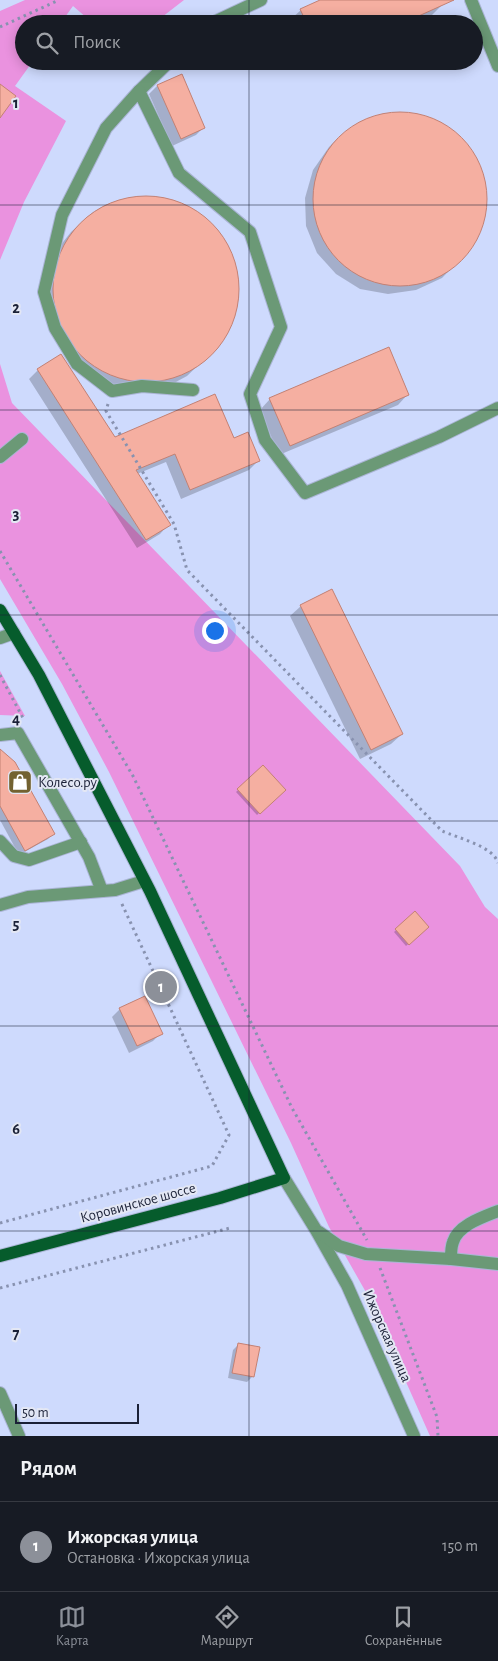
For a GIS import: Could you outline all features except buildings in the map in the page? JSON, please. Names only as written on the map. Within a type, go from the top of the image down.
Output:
[{"type":"main road","name":"Ижорская улица","points":[[0,610],[39,676],[144,880],[284,1178]]},
{"type":"main road","name":"Коровинское шоссе","points":[[0,1256],[220,1198],[284,1178]]},
{"type":"street","points":[[229,15],[261,0]]},
{"type":"street","points":[[471,0],[477,15]]},
{"type":"street","points":[[483,29],[498,66]]},
{"type":"street","points":[[161,70],[106,128],[62,215],[44,292],[55,328],[77,364],[112,391],[142,386],[193,390]]},
{"type":"street","points":[[139,91],[179,173],[250,232],[281,327],[250,394],[265,440],[306,493],[439,437],[498,408]]},
{"type":"street","points":[[0,457],[22,439]]},
{"type":"street","points":[[0,638],[14,633]]},
{"type":"street","points":[[0,736],[18,733],[89,857],[102,891]]},
{"type":"street","points":[[0,841],[14,856],[29,860],[81,842]]},
{"type":"street","points":[[0,905],[28,896],[115,890],[144,880]]},
{"type":"street","name":"Ижорская улица","points":[[284,1178],[347,1285],[414,1436]]},
{"type":"street","points":[[451,1259],[453,1241],[459,1233],[471,1222],[498,1211]]},
{"type":"street","points":[[316,1230],[339,1246],[366,1254],[498,1264]]},
{"type":"street","points":[[0,1393],[19,1436]]},
{"type":"path","points":[[26,15],[59,0]]},
{"type":"path","points":[[0,27],[15,20]]},
{"type":"path","points":[[112,391],[106,411],[174,524],[186,570],[442,831],[489,850],[496,857],[498,863]]},
{"type":"path","points":[[0,551],[133,776],[292,1108]]},
{"type":"path","points":[[0,675],[28,728]]},
{"type":"path","points":[[0,1223],[212,1166],[229,1135],[115,890]]},
{"type":"path","points":[[0,1288],[230,1228]]},
{"type":"shaded area","points":[[25,0],[184,0],[165,15],[84,15],[73,6],[66,15],[15,15],[15,70],[27,70],[15,86],[66,121],[24,202],[0,260],[0,11]]},
{"type":"shaded area","points":[[0,364],[12,403],[460,866],[485,907],[498,919],[498,1436],[430,1436],[367,1294],[329,1227],[291,1143],[109,772],[62,684],[0,579]]},
{"type":"shaded area","points":[[0,671],[25,716],[0,715]]},
{"type":"place","name":"Колесо.ру","points":[[20,782]]},
{"type":"place","name":"Ижорская улица","points":[[161,987]]}]
